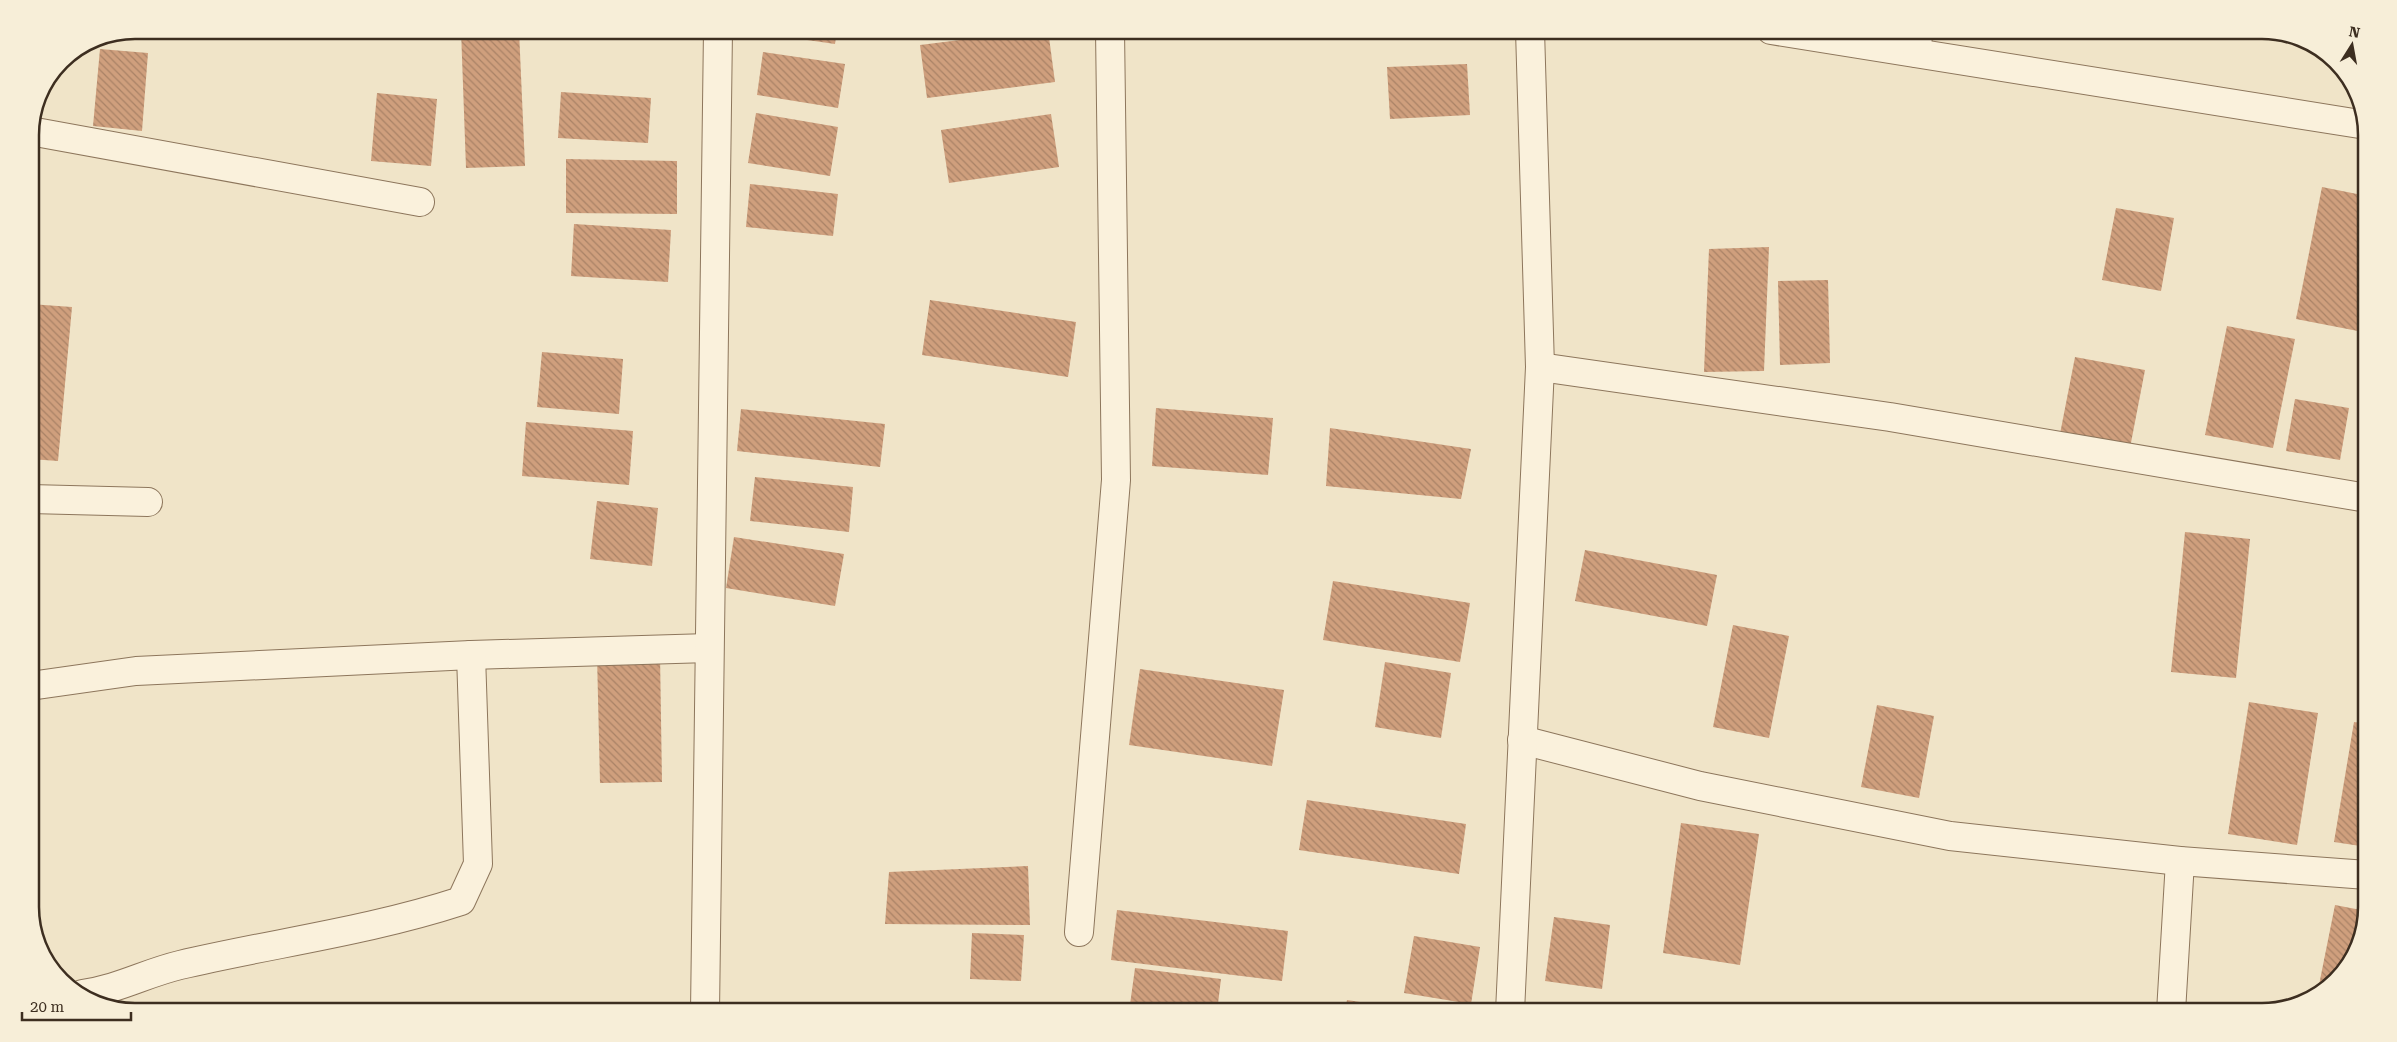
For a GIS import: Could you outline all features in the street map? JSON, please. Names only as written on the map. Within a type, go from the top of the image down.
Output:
[{"type":"street","points":[[705,1003],[718,39]]},
{"type":"street","points":[[1080,932],[1116,480],[1110,39]]},
{"type":"street","points":[[1510,1003],[1540,367],[1530,39]]},
{"type":"street","points":[[1891,39],[1918,41],[2357,123]]},
{"type":"street","points":[[39,133],[420,202]]},
{"type":"street","points":[[1540,367],[1890,417],[2358,496]]},
{"type":"street","points":[[39,499],[148,502]]},
{"type":"street","points":[[39,685],[136,671],[471,656],[709,648]]},
{"type":"street","points":[[92,993],[108,990],[178,965],[369,926],[420,914],[461,901],[478,864],[471,656]]},
{"type":"street","points":[[1522,740],[1700,786],[1950,836],[2180,861],[2358,874]]},
{"type":"street","points":[[2172,1003],[2180,861]]},
{"type":"building","points":[[461,39],[519,39],[525,166],[466,168]]},
{"type":"building","points":[[800,39],[836,39],[835,44]]},
{"type":"building","points":[[968,39],[1049,39],[1055,82],[927,98],[920,45]]},
{"type":"building","points":[[100,49],[148,53],[142,131],[93,126]]},
{"type":"building","points":[[763,52],[845,64],[838,108],[757,95]]},
{"type":"building","points":[[1467,64],[1470,115],[1390,119],[1387,67]]},
{"type":"building","points":[[561,92],[651,98],[648,143],[558,138]]},
{"type":"building","points":[[377,93],[437,99],[431,166],[371,161]]},
{"type":"building","points":[[756,113],[838,127],[830,176],[748,163]]},
{"type":"building","points":[[1051,114],[1059,167],[949,183],[941,130]]},
{"type":"building","points":[[566,159],[677,161],[677,214],[566,213]]},
{"type":"building","points":[[750,184],[838,194],[833,236],[746,227]]},
{"type":"building","points":[[2322,187],[2358,194],[2358,331],[2296,319]]},
{"type":"building","points":[[2116,208],[2174,218],[2161,291],[2102,280]]},
{"type":"building","points":[[574,224],[671,230],[668,282],[571,276]]},
{"type":"building","points":[[1769,247],[1764,371],[1704,372],[1709,249]]},
{"type":"building","points":[[1828,280],[1830,363],[1780,365],[1778,281]]},
{"type":"building","points":[[930,300],[1076,322],[1068,377],[922,355]]},
{"type":"building","points":[[39,305],[72,307],[58,461],[39,460]]},
{"type":"building","points":[[2227,326],[2295,339],[2273,448],[2205,435]]},
{"type":"building","points":[[542,352],[623,359],[619,414],[537,407]]},
{"type":"building","points":[[2075,357],[2145,370],[2129,453],[2059,439]]},
{"type":"building","points":[[2295,399],[2349,408],[2340,460],[2286,451]]},
{"type":"building","points":[[1156,408],[1273,418],[1268,475],[1152,466]]},
{"type":"building","points":[[741,409],[885,424],[880,467],[737,451]]},
{"type":"building","points":[[526,422],[633,431],[629,485],[522,476]]},
{"type":"building","points":[[1330,428],[1471,449],[1461,499],[1326,486]]},
{"type":"building","points":[[755,477],[853,487],[849,532],[750,521]]},
{"type":"building","points":[[597,501],[658,508],[652,566],[590,559]]},
{"type":"building","points":[[2185,532],[2250,539],[2236,678],[2171,672]]},
{"type":"building","points":[[734,537],[844,554],[835,606],[726,588]]},
{"type":"building","points":[[1585,550],[1717,575],[1707,626],[1575,601]]},
{"type":"building","points":[[1333,581],[1470,603],[1460,662],[1323,640]]},
{"type":"building","points":[[1733,625],[1789,636],[1769,738],[1713,727]]},
{"type":"building","points":[[597,655],[660,655],[662,782],[600,783]]},
{"type":"building","points":[[1385,662],[1451,673],[1441,738],[1375,727]]},
{"type":"building","points":[[1140,669],[1284,690],[1272,766],[1129,745]]},
{"type":"building","points":[[2249,702],[2318,713],[2297,845],[2228,834]]},
{"type":"building","points":[[1877,705],[1934,716],[1919,798],[1861,787]]},
{"type":"building","points":[[2354,722],[2358,723],[2358,846],[2334,842]]},
{"type":"building","points":[[1307,800],[1466,824],[1459,874],[1299,850]]},
{"type":"building","points":[[1681,823],[1759,834],[1740,965],[1663,953]]},
{"type":"building","points":[[1028,866],[1030,925],[885,924],[889,872]]},
{"type":"building","points":[[2335,905],[2358,909],[2355,932],[2351,944],[2338,966],[2319,984]]},
{"type":"building","points":[[1117,910],[1288,931],[1282,981],[1111,960]]},
{"type":"building","points":[[1554,917],[1610,925],[1602,989],[1545,981]]},
{"type":"building","points":[[972,933],[1024,935],[1021,981],[970,979]]},
{"type":"building","points":[[1414,936],[1480,947],[1471,1003],[1404,993]]},
{"type":"building","points":[[1135,968],[1221,979],[1218,1003],[1130,1003]]},
{"type":"building","points":[[1347,1000],[1367,1003],[1346,1003]]}]
